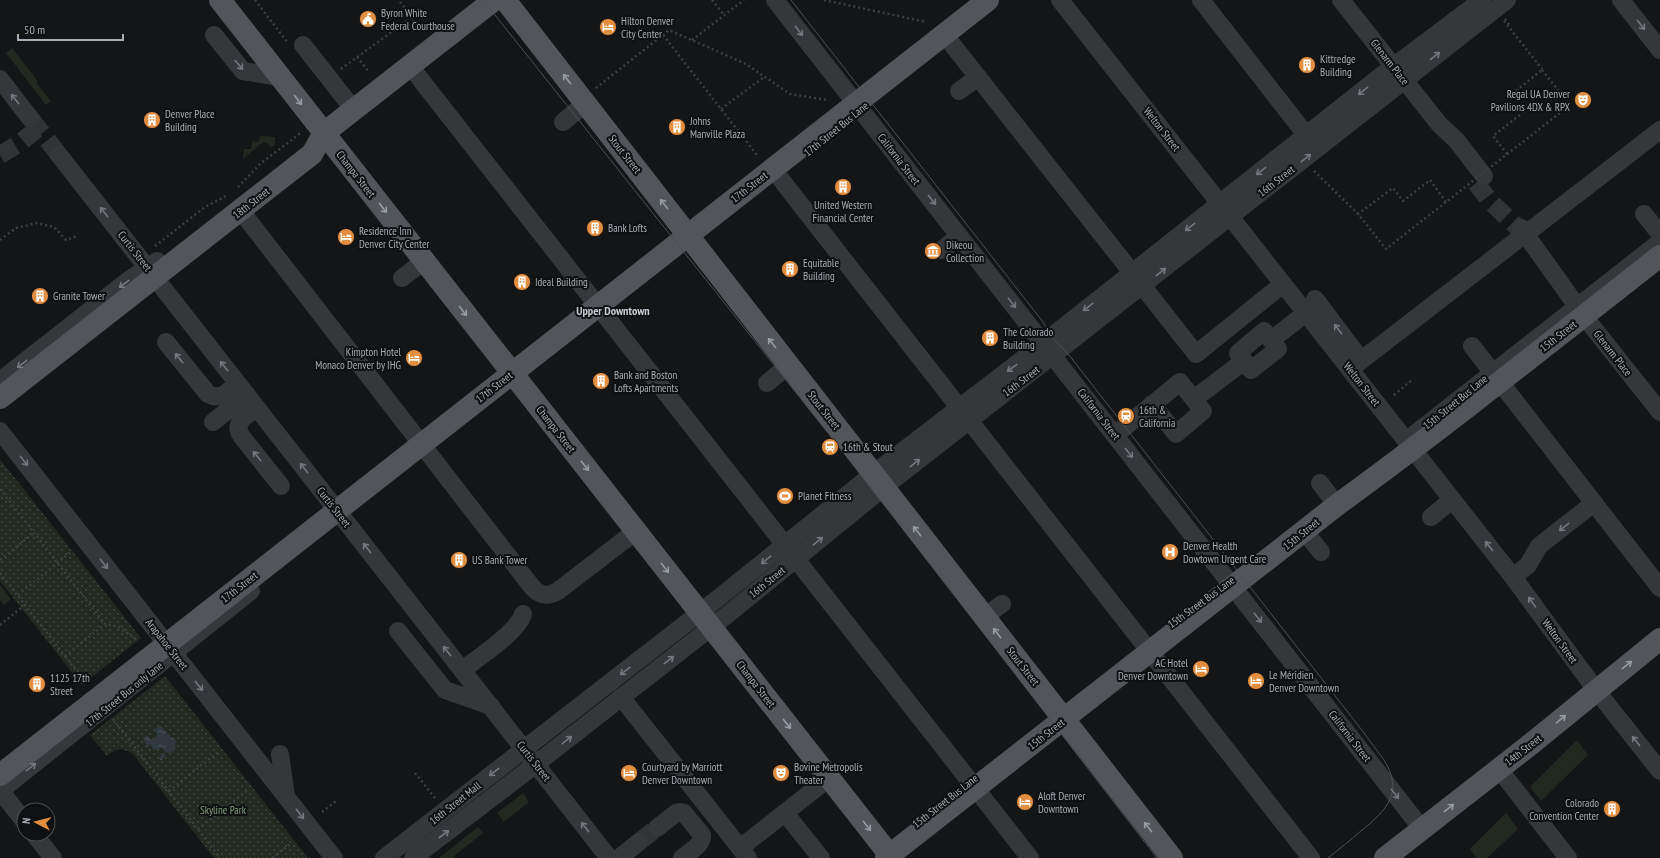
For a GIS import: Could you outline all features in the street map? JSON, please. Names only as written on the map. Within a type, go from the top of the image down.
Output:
[{"type":"main road","name":"Champa Street","points":[[220,0],[829,778],[885,856]]},
{"type":"main road","name":"18th Street","points":[[0,398],[151,272],[241,211],[312,154],[322,131],[410,66],[494,0]]},
{"type":"main road","name":"Stout Street","points":[[505,0],[591,96],[690,238],[1172,858]]},
{"type":"main road","name":"17th Street","points":[[0,775],[171,649],[690,238],[769,166],[858,107],[947,37],[988,0]]},
{"type":"main road","name":"15th Street","points":[[885,856],[1147,648],[1304,531],[1334,502],[1581,311],[1660,256]]},
{"type":"main road","name":"14th Street","points":[[1385,858],[1499,769],[1660,639]]},
{"type":"street","points":[[297,46],[352,108],[484,0]]},
{"type":"street","name":"California Street","points":[[775,0],[1422,829]]},
{"type":"street","points":[[998,0],[947,37],[1196,354],[1283,284]]},
{"type":"street","name":"Welton Street","points":[[1060,0],[1283,284],[1310,306],[1356,364],[1409,445],[1513,577],[1596,690],[1660,772]]},
{"type":"street","points":[[1201,0],[1307,136]]},
{"type":"street","name":"Glenarm Place","points":[[1341,0],[1439,124],[1449,148],[1480,180]]},
{"type":"street","name":"16th Street","points":[[536,764],[622,697],[785,544],[878,481],[1138,279],[1231,217],[1399,74],[1482,0]]},
{"type":"street","name":"16th Street","points":[[1138,279],[1220,202],[1307,136],[1507,0]]},
{"type":"street","points":[[1621,0],[1660,50]]},
{"type":"street","points":[[214,35],[243,71],[280,77]]},
{"type":"street","points":[[410,66],[1030,858]]},
{"type":"street","points":[[959,91],[978,77]]},
{"type":"street","points":[[0,79],[30,118]]},
{"type":"street","points":[[564,122],[591,96]]},
{"type":"street","points":[[1356,364],[1522,230],[1536,226],[1660,130]]},
{"type":"street","points":[[0,381],[126,282],[151,272],[165,256],[322,131]]},
{"type":"street","name":"Curtis Street","points":[[59,155],[462,670],[525,748],[609,858]]},
{"type":"street","points":[[769,166],[1310,858]]},
{"type":"street","points":[[241,211],[532,587],[539,593],[549,595],[558,591],[636,531]]},
{"type":"street","points":[[1644,214],[1660,234]]},
{"type":"street","name":"Glenarm Place","points":[[1522,230],[1581,311],[1660,412]]},
{"type":"street","points":[[942,250],[959,236]]},
{"type":"street","name":"17th Street","points":[[600,309],[673,258],[690,238]]},
{"type":"street","points":[[1581,311],[1660,242]]},
{"type":"street","points":[[402,278],[424,261]]},
{"type":"street","points":[[1194,399],[1244,361],[1238,353],[1264,331],[1271,340],[1310,306]]},
{"type":"street","points":[[166,342],[208,394],[212,396],[247,395]]},
{"type":"street","points":[[1472,346],[1660,588]]},
{"type":"street","points":[[767,382],[789,365]]},
{"type":"street","points":[[1115,435],[1152,404],[1180,382],[1203,410],[1176,434],[1152,404]]},
{"type":"street","points":[[213,422],[247,395]]},
{"type":"street","points":[[247,395],[238,430],[281,486]]},
{"type":"street","name":"Arapahoe Street","points":[[0,431],[334,858]]},
{"type":"street","name":"17th Street","points":[[340,514],[358,505],[425,447]]},
{"type":"street","name":"16th Street","points":[[525,748],[705,620],[796,559],[878,481]]},
{"type":"street","points":[[1320,483],[1334,502]]},
{"type":"street","points":[[1431,517],[1452,500]]},
{"type":"street","name":"15th Street Bus Lane","points":[[1231,584],[1334,502]]},
{"type":"street","points":[[1513,577],[1528,565],[1539,546],[1594,503]]},
{"type":"street","points":[[1304,531],[1321,552]]},
{"type":"street","points":[[984,617],[1002,604]]},
{"type":"street","points":[[462,670],[510,633],[518,625],[523,614]]},
{"type":"street","points":[[398,631],[445,690],[491,706]]},
{"type":"street","name":"17th Street Bus only lane","points":[[0,791],[171,649]]},
{"type":"street","points":[[622,697],[744,853],[784,813],[829,778]]},
{"type":"street","name":"16th Street Mall","points":[[384,858],[525,748]]},
{"type":"street","points":[[280,754],[286,796]]},
{"type":"street","name":"16th Street Mall","points":[[413,858],[536,764]]},
{"type":"street","points":[[1499,769],[1568,858]]},
{"type":"street","points":[[0,791],[16,811]]},
{"type":"street","points":[[657,828],[676,813],[684,813],[702,837],[700,843],[682,858]]},
{"type":"street","points":[[784,813],[821,858]]},
{"type":"street","points":[[40,842],[53,858]]},
{"type":"street","points":[[619,858],[639,842]]},
{"type":"path","points":[[255,0],[297,46]]},
{"type":"path","points":[[712,0],[724,15]]},
{"type":"path","points":[[692,40],[744,0]]},
{"type":"path","points":[[824,0],[926,22]]},
{"type":"path","points":[[400,2],[422,30]]},
{"type":"path","points":[[341,69],[412,17]]},
{"type":"path","points":[[1509,28],[1542,69]]},
{"type":"path","points":[[591,96],[669,30],[746,64],[790,94],[827,100]]},
{"type":"path","points":[[664,35],[721,109],[769,166]]},
{"type":"path","points":[[357,57],[369,72]]},
{"type":"path","points":[[1446,202],[1430,180],[1403,202],[1393,188],[1358,214],[1386,249],[1570,105],[1542,70],[1512,94],[1525,111],[1493,136],[1507,154]]},
{"type":"path","points":[[721,109],[764,77]]},
{"type":"path","points":[[1316,173],[1358,214]]},
{"type":"path","points":[[0,240],[16,228],[37,223],[54,227],[66,240],[77,236]]},
{"type":"path","points":[[1394,395],[1413,379]]},
{"type":"path","points":[[0,489],[106,624],[119,627],[138,641]]},
{"type":"path","points":[[0,560],[34,533]]},
{"type":"path","points":[[18,595],[72,551]]},
{"type":"path","points":[[0,573],[86,682]]},
{"type":"path","points":[[0,625],[25,605]]},
{"type":"path","points":[[66,656],[106,624]]},
{"type":"path","points":[[111,717],[220,858]]},
{"type":"path","points":[[169,791],[218,752]]},
{"type":"path","points":[[415,772],[435,798]]},
{"type":"path","points":[[198,829],[248,790]]},
{"type":"path","points":[[322,812],[336,801]]},
{"type":"path","points":[[272,858],[290,844]]},
{"type":"green space","points":[[12,48],[37,80],[37,84],[51,101],[46,105],[6,53]]},
{"type":"green space","points":[[260,136],[275,137],[275,145],[271,148],[267,143],[263,142],[243,159],[244,149],[251,149],[252,141],[259,142]]},
{"type":"green space","points":[[0,459],[141,638],[82,685],[0,581]]},
{"type":"green space","points":[[0,585],[11,599],[4,605],[0,600]]},
{"type":"green space","name":"Skyline Park","points":[[165,676],[308,858],[214,858],[132,753],[119,749],[113,751],[107,756],[90,735]]},
{"type":"green space","points":[[1577,740],[1588,755],[1541,801],[1530,787]]},
{"type":"green space","points":[[523,793],[529,802],[504,822],[497,813]]},
{"type":"green space","points":[[1506,813],[1518,829],[1487,858],[1476,858],[1470,849]]},
{"type":"green space","points":[[478,827],[483,833],[454,856],[455,858],[439,858]]},
{"type":"water","points":[[161,726],[177,742],[175,744],[176,749],[170,753],[164,753],[166,755],[161,761],[159,758],[161,756],[160,754],[161,755],[165,752],[162,748],[154,750],[150,744],[148,748],[143,738],[147,735],[151,740],[157,736],[157,733],[153,730]]},
{"type":"tunnel","points":[[31,119],[59,155]]},
{"type":"tunnel","points":[[0,155],[20,143],[38,128]]},
{"type":"tunnel","points":[[1476,183],[1490,201],[1519,229]]},
{"type":"tunnel","points":[[639,842],[657,828]]},
{"type":"tram line","points":[[483,0],[856,468],[1157,858]]},
{"type":"tram line","points":[[791,0],[1043,322],[1051,336],[1069,355],[1384,760],[1390,771],[1393,782],[1390,800],[1385,808],[1371,823],[1328,858]]},
{"type":"place","name":"Byron White Federal Courthouse","points":[[368,19]]},
{"type":"place","name":"Hilton Denver City Center","points":[[608,27]]},
{"type":"place","name":"Kittredge Building","points":[[1307,65]]},
{"type":"place","name":"Regal UA Denver Pavilions 4DX & RPX","points":[[1583,100]]},
{"type":"place","name":"Denver Place Building","points":[[152,120]]},
{"type":"place","name":"Johns Manville Plaza","points":[[677,127]]},
{"type":"place","name":"United Western Financial Center","points":[[843,187]]},
{"type":"place","name":"Bank Lofts","points":[[595,228]]},
{"type":"place","name":"Residence Inn Denver City Center","points":[[346,237]]},
{"type":"place","name":"Dikeou Collection","points":[[933,251]]},
{"type":"place","name":"Equitable Building","points":[[790,269]]},
{"type":"place","name":"Ideal Building","points":[[522,282]]},
{"type":"place","name":"Granite Tower","points":[[40,296]]},
{"type":"place","name":"The Colorado Building","points":[[990,338]]},
{"type":"place","name":"Kimpton Hotel Monaco Denver by IHG","points":[[414,358]]},
{"type":"place","name":"Bank and Boston Lofts Apartments","points":[[601,381]]},
{"type":"place","name":"16th & California","points":[[1126,416]]},
{"type":"place","name":"16th & Stout","points":[[830,447]]},
{"type":"place","name":"Planet Fitness","points":[[785,496]]},
{"type":"place","name":"Denver Health Dowtown Urgent Care","points":[[1170,552]]},
{"type":"place","name":"US Bank Tower","points":[[459,560]]},
{"type":"place","name":"AC Hotel Denver Downtown","points":[[1201,669]]},
{"type":"place","name":"Le Méridien Denver Downtown","points":[[1256,681]]},
{"type":"place","name":"1125 17th Street","points":[[37,684]]},
{"type":"place","name":"Courtyard by Marriott Denver Downtown","points":[[629,773]]},
{"type":"place","name":"Bovine Metropolis Theater","points":[[781,773]]},
{"type":"place","name":"Aloft Denver Downtown","points":[[1025,802]]},
{"type":"place","name":"Colorado Convention Center","points":[[1612,809]]},
{"type":"district","name":"Upper Downtown","points":[[613,311]]}]
